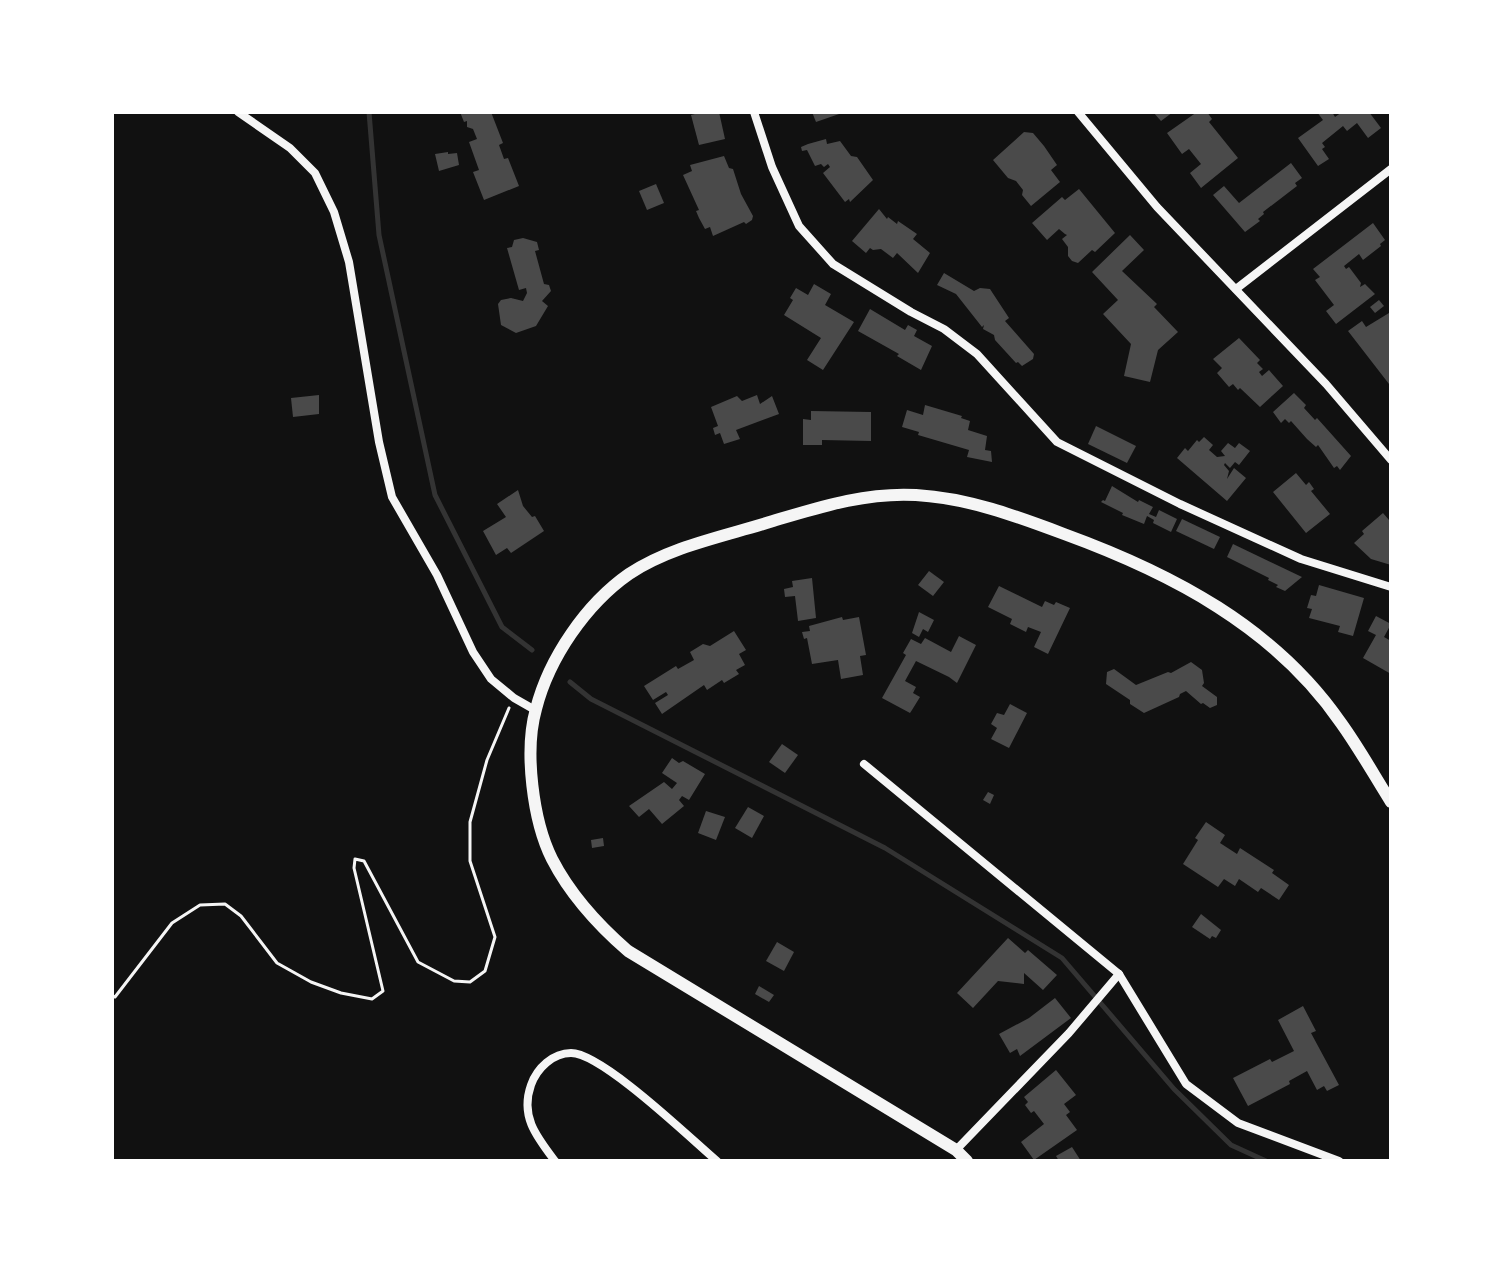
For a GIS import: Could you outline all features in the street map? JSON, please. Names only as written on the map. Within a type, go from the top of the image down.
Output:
[{"type":"main road","points":[[967,1161],[956,1150],[628,951],[606,932],[565,882],[551,858],[534,802],[531,775],[535,710],[551,671],[574,631],[611,588],[644,565],[699,544],[821,506],[879,495],[949,498],[1028,521],[1115,552],[1206,598],[1249,627],[1302,676],[1340,721],[1391,802]]},
{"type":"street","points":[[238,112],[290,148],[315,173],[334,212],[349,262],[379,442],[392,497],[437,575],[473,652],[491,679],[535,710]]},
{"type":"street","points":[[754,112],[772,167],[799,226],[833,264],[944,329],[977,354],[1057,442],[1180,504],[1301,559],[1391,587]]},
{"type":"street","points":[[1078,112],[1157,207],[1326,384],[1391,460]]},
{"type":"street","points":[[1236,289],[1391,169]]},
{"type":"street","points":[[864,764],[1119,974],[1186,1084],[1238,1123],[1339,1161]]},
{"type":"street","points":[[956,1150],[1119,974]]},
{"type":"street","points":[[555,1161],[528,1121],[526,1099],[535,1074],[552,1058],[570,1053],[600,1063],[717,1161]]},
{"type":"path","points":[[112,996],[115,997],[172,923],[200,905],[225,904],[241,916],[277,963],[311,982],[341,993],[372,999],[383,991],[354,868],[355,859],[364,861],[418,962],[454,981],[470,982],[485,971],[495,937],[470,861],[470,822],[487,760],[510,704]]},
{"type":"building","points":[[460,112],[491,112],[503,143],[499,145],[504,159],[508,158],[519,186],[484,200],[473,172],[479,170],[469,142],[477,139]]},
{"type":"building","points":[[719,112],[725,139],[699,145],[691,115]]},
{"type":"building","points":[[812,112],[842,112],[842,113],[816,122]]},
{"type":"building","points":[[1153,112],[1173,112],[1161,121]]},
{"type":"building","points":[[1197,112],[1207,112],[1212,119],[1209,122],[1238,158],[1201,188],[1190,173],[1201,164],[1189,149],[1182,154],[1167,133]]},
{"type":"building","points":[[1317,112],[1332,112],[1335,117],[1342,112],[1369,112],[1381,128],[1368,138],[1357,123],[1347,131],[1343,126],[1322,143],[1325,147],[1322,149],[1329,159],[1318,166],[1298,138],[1323,120]]},
{"type":"building","points":[[1024,132],[1033,133],[1044,146],[1057,165],[1051,170],[1060,182],[1031,206],[1016,181],[1008,178],[993,160]]},
{"type":"building","points":[[826,139],[827,144],[840,141],[851,156],[857,157],[873,180],[850,202],[849,199],[845,202],[823,173],[830,167],[828,164],[815,166],[807,150],[802,151],[801,147]]},
{"type":"building","points":[[457,153],[459,165],[439,171],[435,154]]},
{"type":"building","points":[[724,156],[729,168],[733,169],[741,194],[753,216],[746,224],[744,222],[713,236],[710,227],[705,229],[699,218],[696,211],[699,210],[683,175],[692,171],[690,165]]},
{"type":"building","points":[[1291,163],[1302,178],[1295,183],[1297,186],[1263,212],[1258,219],[1260,221],[1245,232],[1213,195],[1224,186],[1239,203]]},
{"type":"building","points":[[656,184],[664,203],[647,210],[639,191]]},
{"type":"building","points":[[1079,189],[1115,233],[1078,263],[1068,256],[1068,247],[1062,239],[1067,235],[1059,229],[1047,240],[1032,223],[1062,197],[1065,200]]},
{"type":"building","points":[[879,209],[887,219],[897,224],[898,221],[917,234],[913,239],[930,253],[918,273],[897,253],[893,258],[881,249],[870,248],[866,253],[852,241]]},
{"type":"building","points":[[1373,223],[1385,240],[1381,246],[1363,260],[1359,254],[1344,266],[1346,269],[1349,267],[1361,283],[1360,287],[1365,284],[1375,294],[1336,324],[1326,311],[1334,305],[1315,280],[1320,277],[1313,269]]},
{"type":"building","points":[[1130,235],[1144,250],[1122,271],[1157,304],[1154,307],[1178,332],[1158,350],[1150,382],[1124,376],[1131,344],[1103,314],[1118,300],[1092,272]]},
{"type":"building","points":[[523,238],[537,242],[539,250],[535,251],[544,284],[549,285],[551,291],[542,301],[548,306],[536,326],[516,333],[501,325],[498,304],[511,298],[523,301],[527,293],[526,288],[519,290],[507,248],[512,247],[514,240]]},
{"type":"building","points":[[944,273],[974,291],[990,289],[1009,318],[1005,321],[1034,354],[1033,359],[1022,366],[1016,363],[994,335],[983,329],[984,325],[982,327],[956,294],[937,285]]},
{"type":"building","points":[[814,284],[831,294],[825,305],[854,322],[823,370],[807,360],[821,338],[784,315],[796,288],[808,295]]},
{"type":"building","points":[[1379,300],[1384,306],[1375,313],[1370,307]]},
{"type":"building","points":[[870,309],[905,330],[908,325],[917,330],[914,336],[932,346],[921,370],[858,331]]},
{"type":"building","points":[[1389,313],[1389,384],[1348,331],[1362,321],[1366,327]]},
{"type":"building","points":[[1239,338],[1260,360],[1257,363],[1263,369],[1259,372],[1262,376],[1269,370],[1283,386],[1260,407],[1240,388],[1238,390],[1233,384],[1229,387],[1217,373],[1222,368],[1213,359]]},
{"type":"building","points":[[1294,393],[1306,405],[1304,408],[1351,456],[1340,470],[1337,466],[1334,468],[1318,445],[1316,447],[1307,439],[1291,421],[1289,423],[1285,419],[1281,423],[1273,412]]},
{"type":"building","points":[[319,395],[319,414],[293,417],[291,398]]},
{"type":"building","points":[[757,395],[760,404],[772,396],[779,414],[736,430],[740,439],[724,444],[720,433],[715,435],[713,428],[718,426],[711,407],[737,396],[742,401]]},
{"type":"building","points":[[925,405],[970,421],[968,430],[987,436],[985,450],[991,451],[992,462],[967,457],[969,450],[902,427],[907,410],[923,415]]},
{"type":"building","points":[[811,411],[871,412],[871,441],[822,440],[822,445],[803,445],[803,419],[811,420]]},
{"type":"building","points":[[1096,426],[1136,446],[1127,463],[1088,444]]},
{"type":"building","points":[[1204,437],[1213,445],[1209,450],[1217,457],[1225,456],[1221,451],[1228,443],[1235,448],[1239,443],[1250,451],[1239,465],[1235,462],[1230,468],[1224,465],[1229,471],[1227,479],[1234,468],[1246,478],[1227,501],[1177,458],[1185,448],[1188,451]]},
{"type":"building","points":[[1296,473],[1306,485],[1309,482],[1314,489],[1311,491],[1330,514],[1306,533],[1273,492]]},
{"type":"building","points":[[1112,486],[1153,507],[1149,514],[1156,517],[1159,510],[1177,519],[1171,532],[1153,523],[1154,520],[1147,516],[1144,524],[1101,502],[1105,501]]},
{"type":"building","points":[[518,490],[523,506],[532,517],[535,516],[544,531],[511,553],[507,548],[496,555],[483,531],[506,517],[497,504]]},
{"type":"building","points":[[1383,513],[1391,519],[1391,565],[1371,559],[1354,543],[1364,534],[1362,531]]},
{"type":"building","points":[[1182,519],[1220,537],[1214,549],[1176,531]]},
{"type":"building","points":[[1233,544],[1302,577],[1285,591],[1276,587],[1278,585],[1269,578],[1227,557]]},
{"type":"building","points":[[929,571],[944,582],[933,596],[918,585]]},
{"type":"building","points":[[812,578],[816,618],[798,621],[795,596],[785,597],[784,589],[793,587],[792,581]]},
{"type":"building","points":[[1319,585],[1364,598],[1353,636],[1338,632],[1340,626],[1309,618],[1312,609],[1307,608],[1311,595],[1316,596]]},
{"type":"building","points":[[999,586],[1042,607],[1045,601],[1070,608],[1048,654],[1034,647],[1041,632],[1028,627],[1026,632],[1010,624],[1012,619],[988,607]]},
{"type":"building","points":[[919,612],[934,620],[928,632],[923,629],[919,637],[912,633]]},
{"type":"building","points":[[1376,616],[1391,624],[1384,637],[1391,641],[1391,674],[1363,658],[1376,635],[1368,631]]},
{"type":"building","points":[[842,617],[843,620],[859,617],[866,655],[860,656],[863,675],[841,679],[838,660],[812,664],[807,638],[804,639],[802,632],[810,631],[809,626]]},
{"type":"building","points":[[734,631],[746,650],[739,654],[745,665],[736,670],[739,674],[707,690],[704,685],[662,714],[655,703],[668,695],[666,692],[653,700],[644,686],[676,666],[678,669],[694,660],[690,652],[703,644],[710,646]]},
{"type":"building","points":[[959,636],[976,645],[957,683],[916,661],[905,681],[916,687],[913,693],[920,697],[910,713],[882,698],[906,655],[903,653],[911,639],[921,644],[925,638],[951,652]]},
{"type":"building","points":[[1191,662],[1202,670],[1202,686],[1217,697],[1217,705],[1210,708],[1201,704],[1186,691],[1144,713],[1106,684],[1107,672],[1114,669],[1136,685],[1171,673]]},
{"type":"building","points":[[1010,704],[1027,713],[1009,748],[991,739],[997,728],[991,724],[997,713],[1004,715]]},
{"type":"building","points":[[782,744],[798,755],[785,773],[769,762]]},
{"type":"building","points":[[672,758],[705,774],[689,800],[682,796],[679,800],[684,806],[662,824],[649,809],[639,817],[629,806],[664,782],[672,789],[677,783],[662,773]]},
{"type":"building","points":[[988,792],[994,795],[990,804],[983,800]]},
{"type":"building","points":[[748,807],[764,816],[752,838],[735,828]]},
{"type":"building","points":[[706,811],[725,817],[716,840],[698,833]]},
{"type":"building","points":[[1206,822],[1225,835],[1220,843],[1237,854],[1240,848],[1274,870],[1272,873],[1289,885],[1279,900],[1261,888],[1258,892],[1239,879],[1235,886],[1224,879],[1218,887],[1183,864]]},
{"type":"building","points":[[603,838],[604,846],[592,848],[591,840]]},
{"type":"building","points":[[1201,914],[1221,930],[1216,938],[1212,936],[1210,939],[1192,927]]},
{"type":"building","points":[[1008,938],[1025,953],[1028,950],[1057,975],[1043,990],[1024,973],[1024,984],[998,981],[973,1008],[957,993]]},
{"type":"building","points":[[777,942],[794,952],[784,971],[766,961]]},
{"type":"building","points":[[759,986],[774,995],[769,1002],[755,994]]},
{"type":"building","points":[[1055,998],[1071,1018],[1020,1056],[1017,1049],[1010,1053],[999,1034],[1029,1018]]},
{"type":"building","points":[[1303,1006],[1316,1031],[1311,1033],[1339,1085],[1327,1091],[1324,1086],[1317,1090],[1307,1071],[1289,1081],[1290,1084],[1248,1106],[1233,1078],[1294,1051],[1278,1020]]},
{"type":"building","points":[[1056,1070],[1076,1095],[1064,1104],[1070,1112],[1066,1115],[1077,1130],[1034,1160],[1021,1142],[1044,1124],[1025,1105],[1028,1102],[1024,1097]]},
{"type":"building","points":[[1072,1147],[1081,1161],[1059,1161],[1056,1156]]},
{"type":"waterway","points":[[369,112],[379,235],[435,495],[502,627],[532,650]]},
{"type":"waterway","points":[[570,682],[591,699],[885,848],[1062,958],[1174,1089],[1231,1145],[1266,1161]]}]
